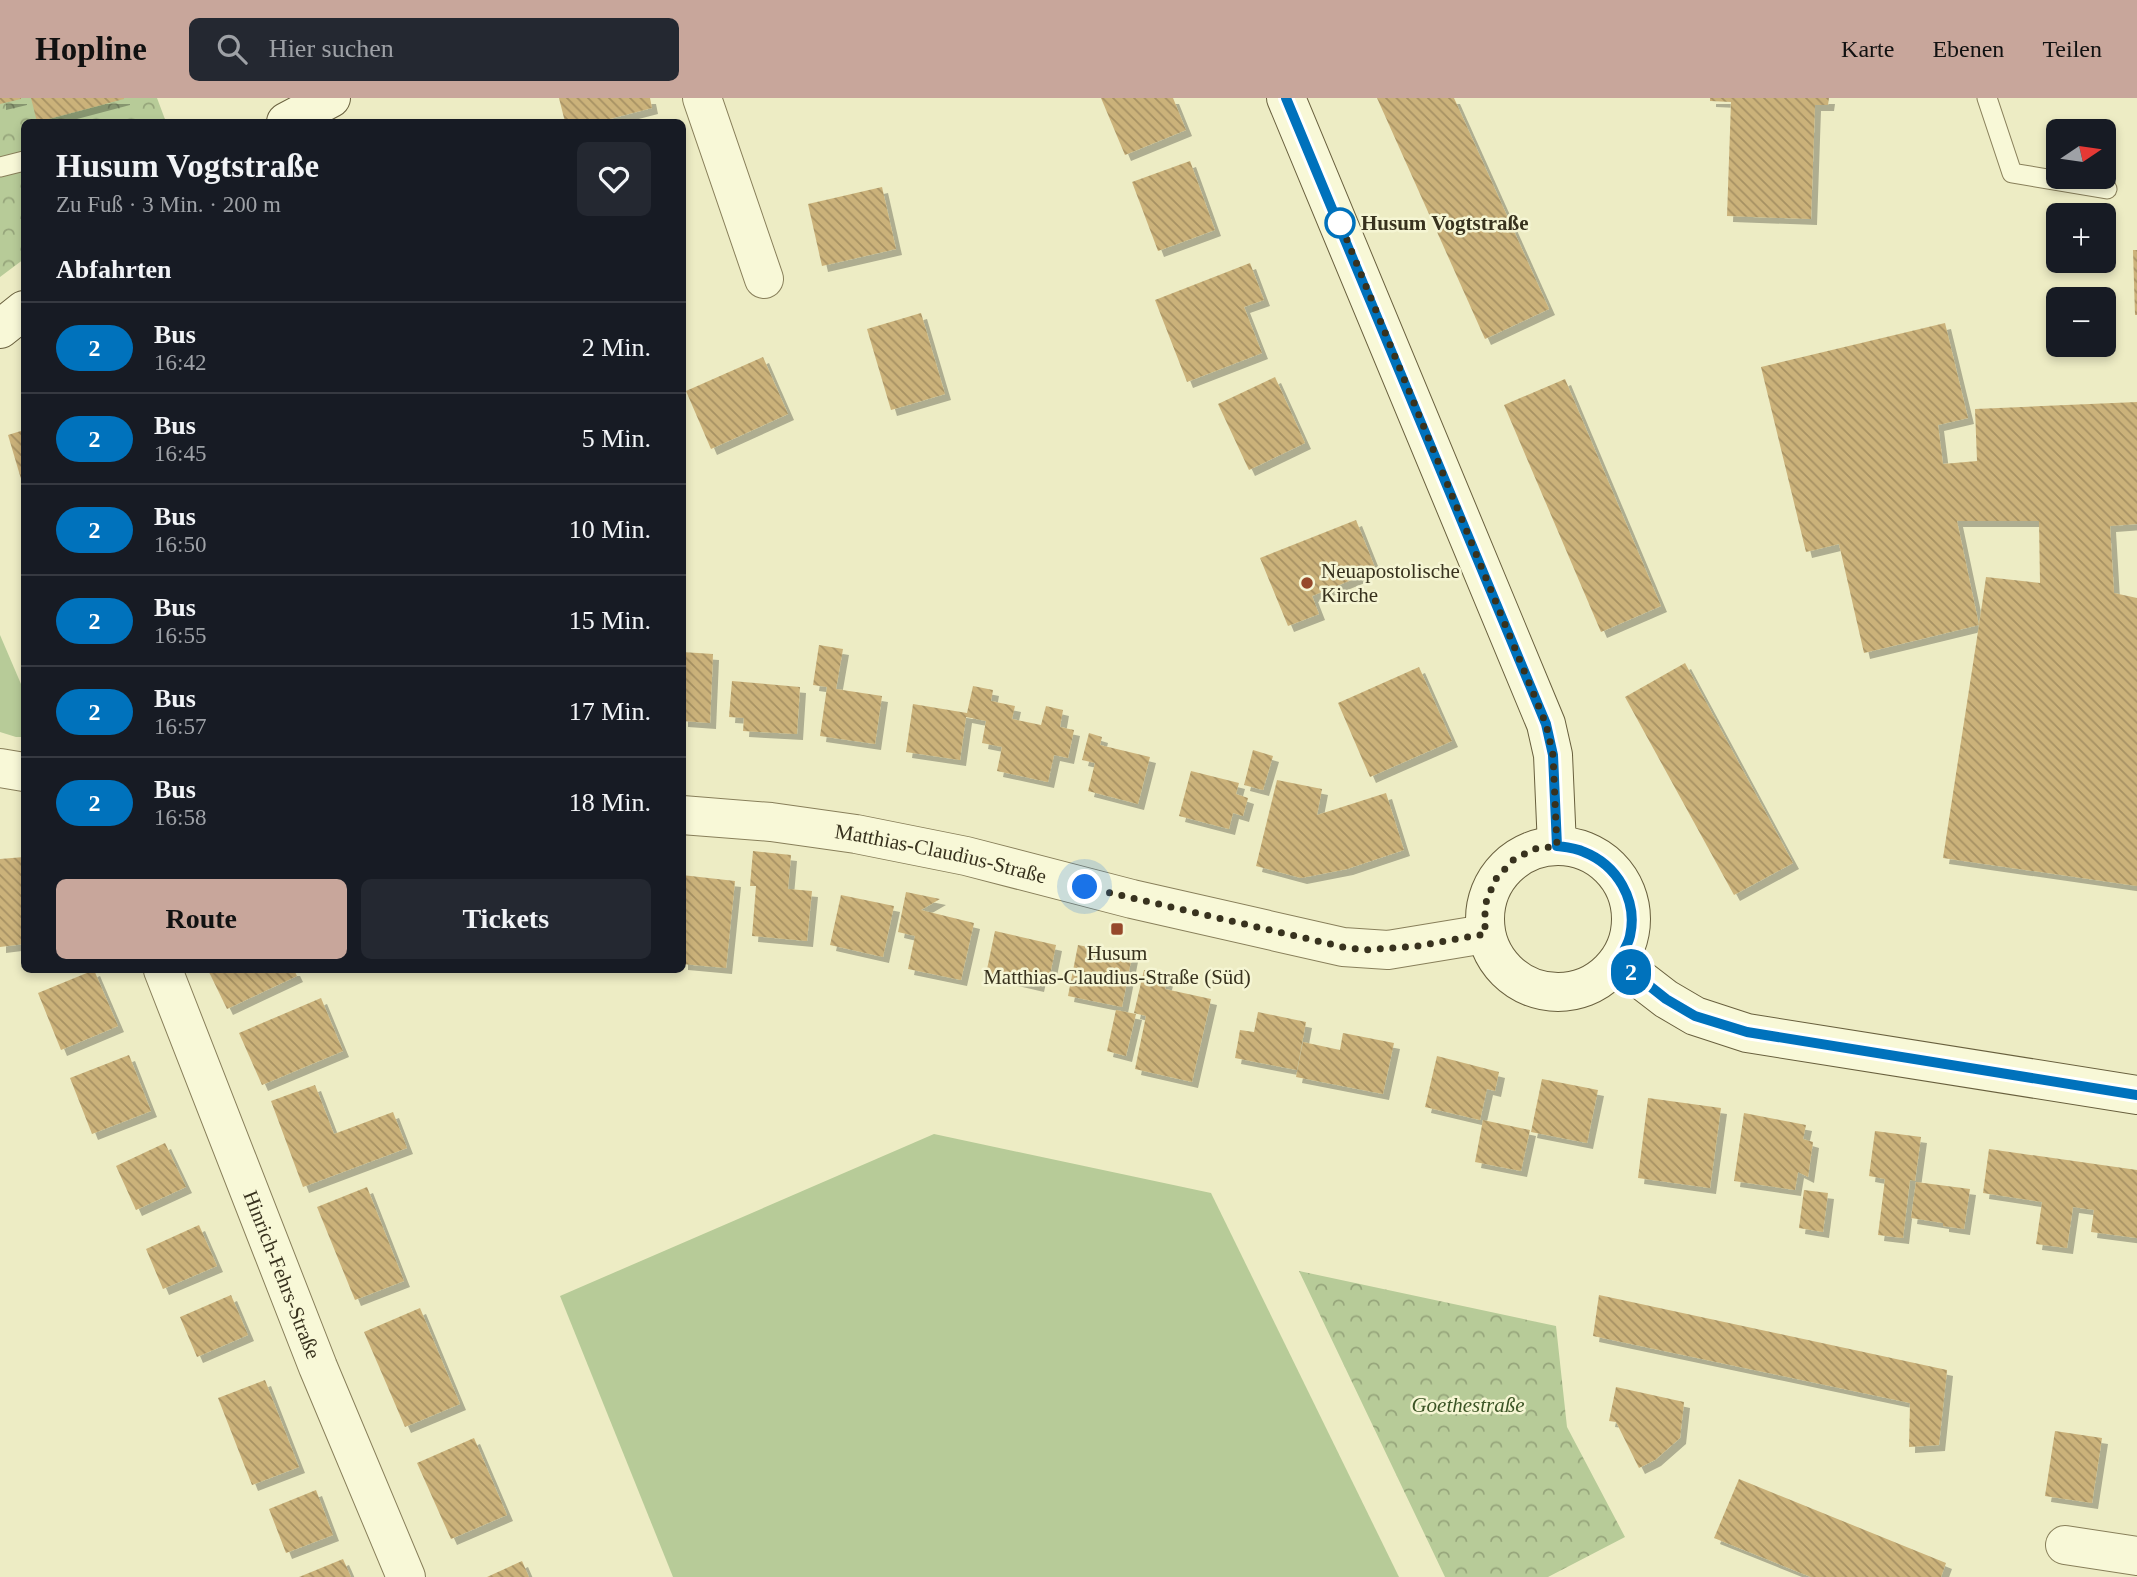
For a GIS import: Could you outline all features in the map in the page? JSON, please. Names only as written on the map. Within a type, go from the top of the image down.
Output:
[{"type":"street","points":[[292,119],[331,98]]},
{"type":"street","points":[[702,98],[764,279]]},
{"type":"street","points":[[1286,98],[1546,724],[1553,755],[1557,846]]},
{"type":"street","points":[[0,328],[21,312]]},
{"type":"street","points":[[0,768],[21,772]]},
{"type":"street","name":"Matthias-Claudius-Straße","points":[[686,816],[771,822],[856,834],[966,856],[1132,899],[1343,947],[1388,950],[1485,934]]},
{"type":"street","points":[[1557,846],[1582,851],[1606,864],[1623,884],[1631,910],[1630,937],[1618,961],[1602,978],[1574,991],[1557,992],[1525,985],[1498,962],[1485,934],[1485,905],[1495,880],[1513,860],[1534,849],[1557,846]]},
{"type":"street","points":[[1618,961],[1666,999],[1695,1016],[1747,1032],[2137,1095]]},
{"type":"street","name":"Hinrich-Fehrs-Straße","points":[[164,973],[318,1367],[405,1577]]},
{"type":"street","points":[[2065,1545],[2137,1556]]},
{"type":"lane","points":[[1987,98],[2012,173],[2046,179]]},
{"type":"lane","points":[[0,167],[21,163]]},
{"type":"green space","points":[[0,98],[157,98],[165,119],[21,119],[21,261],[0,277]]},
{"type":"green space","points":[[0,635],[21,684],[21,737],[0,732]]},
{"type":"green space","points":[[934,1134],[1211,1193],[1399,1577],[673,1577],[560,1296]]},
{"type":"green space","name":"Goethestraße","points":[[1299,1271],[1556,1326],[1567,1427],[1625,1537],[1548,1577],[1445,1577]]},
{"type":"building","points":[[0,98],[21,98],[21,99],[0,104]]},
{"type":"building","points":[[31,98],[124,98],[48,119],[36,119]]},
{"type":"building","points":[[559,98],[650,98],[652,108],[610,119],[564,119]]},
{"type":"building","points":[[1101,98],[1173,98],[1186,130],[1125,155]]},
{"type":"building","points":[[1377,98],[1454,98],[1549,309],[1485,339]]},
{"type":"building","points":[[1710,98],[1829,98],[1828,105],[1815,105],[1811,219],[1727,216],[1731,102],[1710,101]]},
{"type":"building","points":[[1190,161],[1215,230],[1158,251],[1132,182]]},
{"type":"building","points":[[882,187],[896,249],[822,266],[808,204]]},
{"type":"building","points":[[2133,250],[2137,250],[2137,315],[2135,315]]},
{"type":"building","points":[[1250,263],[1264,300],[1244,307],[1262,353],[1187,382],[1155,300]]},
{"type":"building","points":[[921,313],[945,394],[891,410],[867,329]]},
{"type":"building","points":[[1945,323],[1968,418],[1938,425],[1943,464],[1977,461],[1975,409],[2137,402],[2137,524],[2110,526],[2114,593],[2137,598],[2137,886],[1943,858],[1979,625],[1864,653],[1839,544],[1806,552],[1761,367]],"holes":[[[1957,521],[2039,521],[2040,583],[1986,577],[1979,625]]]},
{"type":"building","points":[[763,357],[788,414],[711,449],[686,391]]},
{"type":"building","points":[[1275,377],[1305,443],[1249,470],[1218,404]]},
{"type":"building","points":[[1565,379],[1661,606],[1601,632],[1504,405]]},
{"type":"building","points":[[21,431],[21,479],[8,435]]},
{"type":"building","name":"Neuapostolische Kirche","points":[[1356,520],[1376,570],[1312,596],[1319,614],[1288,626],[1260,558]]},
{"type":"building","points":[[819,645],[843,649],[836,689],[882,696],[875,744],[820,736],[827,687],[813,685]]},
{"type":"building","points":[[686,652],[713,654],[710,723],[686,721]]},
{"type":"building","points":[[1685,663],[1793,863],[1734,895],[1625,697]]},
{"type":"building","points":[[1419,667],[1452,741],[1370,777],[1338,703]]},
{"type":"building","points":[[732,681],[800,687],[797,734],[743,731],[744,718],[729,717]]},
{"type":"building","points":[[973,686],[993,690],[991,701],[1015,706],[1012,719],[1041,725],[1046,706],[1063,710],[1060,727],[1074,730],[1068,758],[1054,755],[1048,782],[997,771],[1002,747],[982,743],[986,721],[966,717],[960,760],[906,752],[913,704],[967,713]]},
{"type":"building","points":[[1089,733],[1102,737],[1100,745],[1150,757],[1138,804],[1088,791],[1095,763],[1082,760]]},
{"type":"building","points":[[1253,750],[1273,756],[1263,790],[1244,785]]},
{"type":"building","points":[[1191,771],[1239,783],[1236,794],[1248,798],[1243,816],[1233,813],[1229,829],[1179,816]]},
{"type":"building","points":[[1277,780],[1322,789],[1317,815],[1386,793],[1404,850],[1347,869],[1301,878],[1256,866]]},
{"type":"building","points":[[753,851],[791,855],[788,889],[812,891],[807,941],[752,936],[756,886],[750,886]]},
{"type":"building","points":[[21,857],[21,944],[0,947],[0,859]]},
{"type":"building","points":[[686,875],[735,881],[726,968],[686,964]]},
{"type":"building","points":[[906,892],[940,899],[921,910],[974,923],[961,980],[908,969],[915,936],[898,932]]},
{"type":"building","points":[[841,895],[894,906],[883,957],[830,945]]},
{"type":"building","points":[[995,931],[1056,945],[1049,980],[1040,977],[1038,986],[986,974]]},
{"type":"building","points":[[1078,945],[1132,956],[1122,1007],[1068,996]]},
{"type":"building","points":[[1144,970],[1168,975],[1165,989],[1211,999],[1192,1082],[1135,1069],[1146,1016],[1134,1013]]},
{"type":"building","points":[[87,973],[95,973],[118,1026],[61,1050],[38,993]]},
{"type":"building","points":[[209,973],[296,973],[297,976],[227,1009]]},
{"type":"building","points":[[321,998],[343,1051],[262,1085],[239,1033]]},
{"type":"building","points":[[1116,1010],[1136,1014],[1126,1056],[1107,1051]]},
{"type":"building","points":[[1258,1012],[1306,1022],[1297,1070],[1235,1058],[1240,1030],[1254,1032]]},
{"type":"building","points":[[1343,1033],[1394,1043],[1383,1094],[1296,1077],[1303,1042],[1340,1050]]},
{"type":"building","points":[[129,1055],[151,1111],[92,1134],[70,1078]]},
{"type":"building","points":[[1437,1056],[1499,1072],[1495,1091],[1487,1089],[1480,1120],[1425,1107]]},
{"type":"building","points":[[1542,1079],[1598,1090],[1587,1143],[1531,1132]]},
{"type":"building","points":[[315,1085],[334,1134],[393,1112],[407,1148],[303,1187],[271,1101]]},
{"type":"building","points":[[1648,1098],[1721,1108],[1710,1188],[1638,1178]]},
{"type":"building","points":[[1744,1113],[1806,1125],[1803,1139],[1813,1142],[1808,1177],[1798,1172],[1795,1190],[1734,1181]]},
{"type":"building","points":[[1483,1120],[1530,1130],[1521,1171],[1475,1162]]},
{"type":"building","points":[[1875,1131],[1921,1137],[1915,1181],[1910,1180],[1903,1238],[1878,1235],[1885,1179],[1869,1176]]},
{"type":"building","points":[[165,1143],[186,1187],[136,1210],[116,1166]]},
{"type":"building","points":[[1989,1149],[2137,1170],[2137,1238],[2091,1232],[2094,1210],[2073,1207],[2067,1248],[2036,1244],[2042,1202],[1983,1193]]},
{"type":"building","points":[[1916,1182],[1970,1189],[1964,1229],[1911,1218]]},
{"type":"building","points":[[367,1187],[404,1281],[355,1300],[317,1207]]},
{"type":"building","points":[[1804,1190],[1828,1193],[1823,1232],[1799,1228]]},
{"type":"building","points":[[199,1225],[217,1266],[163,1289],[146,1249]]},
{"type":"building","points":[[231,1295],[248,1335],[197,1357],[180,1317]]},
{"type":"building","points":[[1599,1295],[1947,1370],[1939,1445],[1909,1447],[1910,1403],[1593,1336]]},
{"type":"building","points":[[420,1308],[460,1404],[405,1427],[364,1332]]},
{"type":"building","points":[[265,1380],[299,1467],[252,1485],[218,1398]]},
{"type":"building","points":[[1616,1387],[1684,1402],[1680,1438],[1655,1460],[1639,1468],[1616,1422],[1609,1421]]},
{"type":"building","points":[[2055,1431],[2102,1438],[2092,1503],[2045,1496]]},
{"type":"building","points":[[474,1438],[507,1515],[451,1539],[417,1463]]},
{"type":"building","points":[[1739,1479],[1946,1563],[1941,1577],[1811,1577],[1714,1538]]},
{"type":"building","points":[[316,1490],[333,1535],[286,1553],[269,1509]]},
{"type":"building","points":[[343,1559],[351,1577],[299,1577]]},
{"type":"building","points":[[522,1561],[529,1577],[487,1577]]},
{"type":"bus line","name":"2","points":[[1286,98],[1535,693],[1553,755],[1557,846],[1582,851],[1606,864],[1623,884],[1631,910],[1630,937],[1618,961],[1666,999],[1695,1016],[1723,1026],[1777,1039],[2137,1095]]},
{"type":"place","name":"Husum Vogtstraße","points":[[1340,223]]},
{"type":"place","name":"Neuapostolische Kirche","points":[[1307,583]]},
{"type":"place","name":"Husum Matthias-Claudius-Straße (Süd)","points":[[1117,929]]},
{"type":"route","points":[[1085,887],[1343,947],[1388,950],[1485,934],[1485,905],[1495,880],[1513,860],[1534,849],[1557,846],[1553,755],[1546,724],[1340,223]]}]
